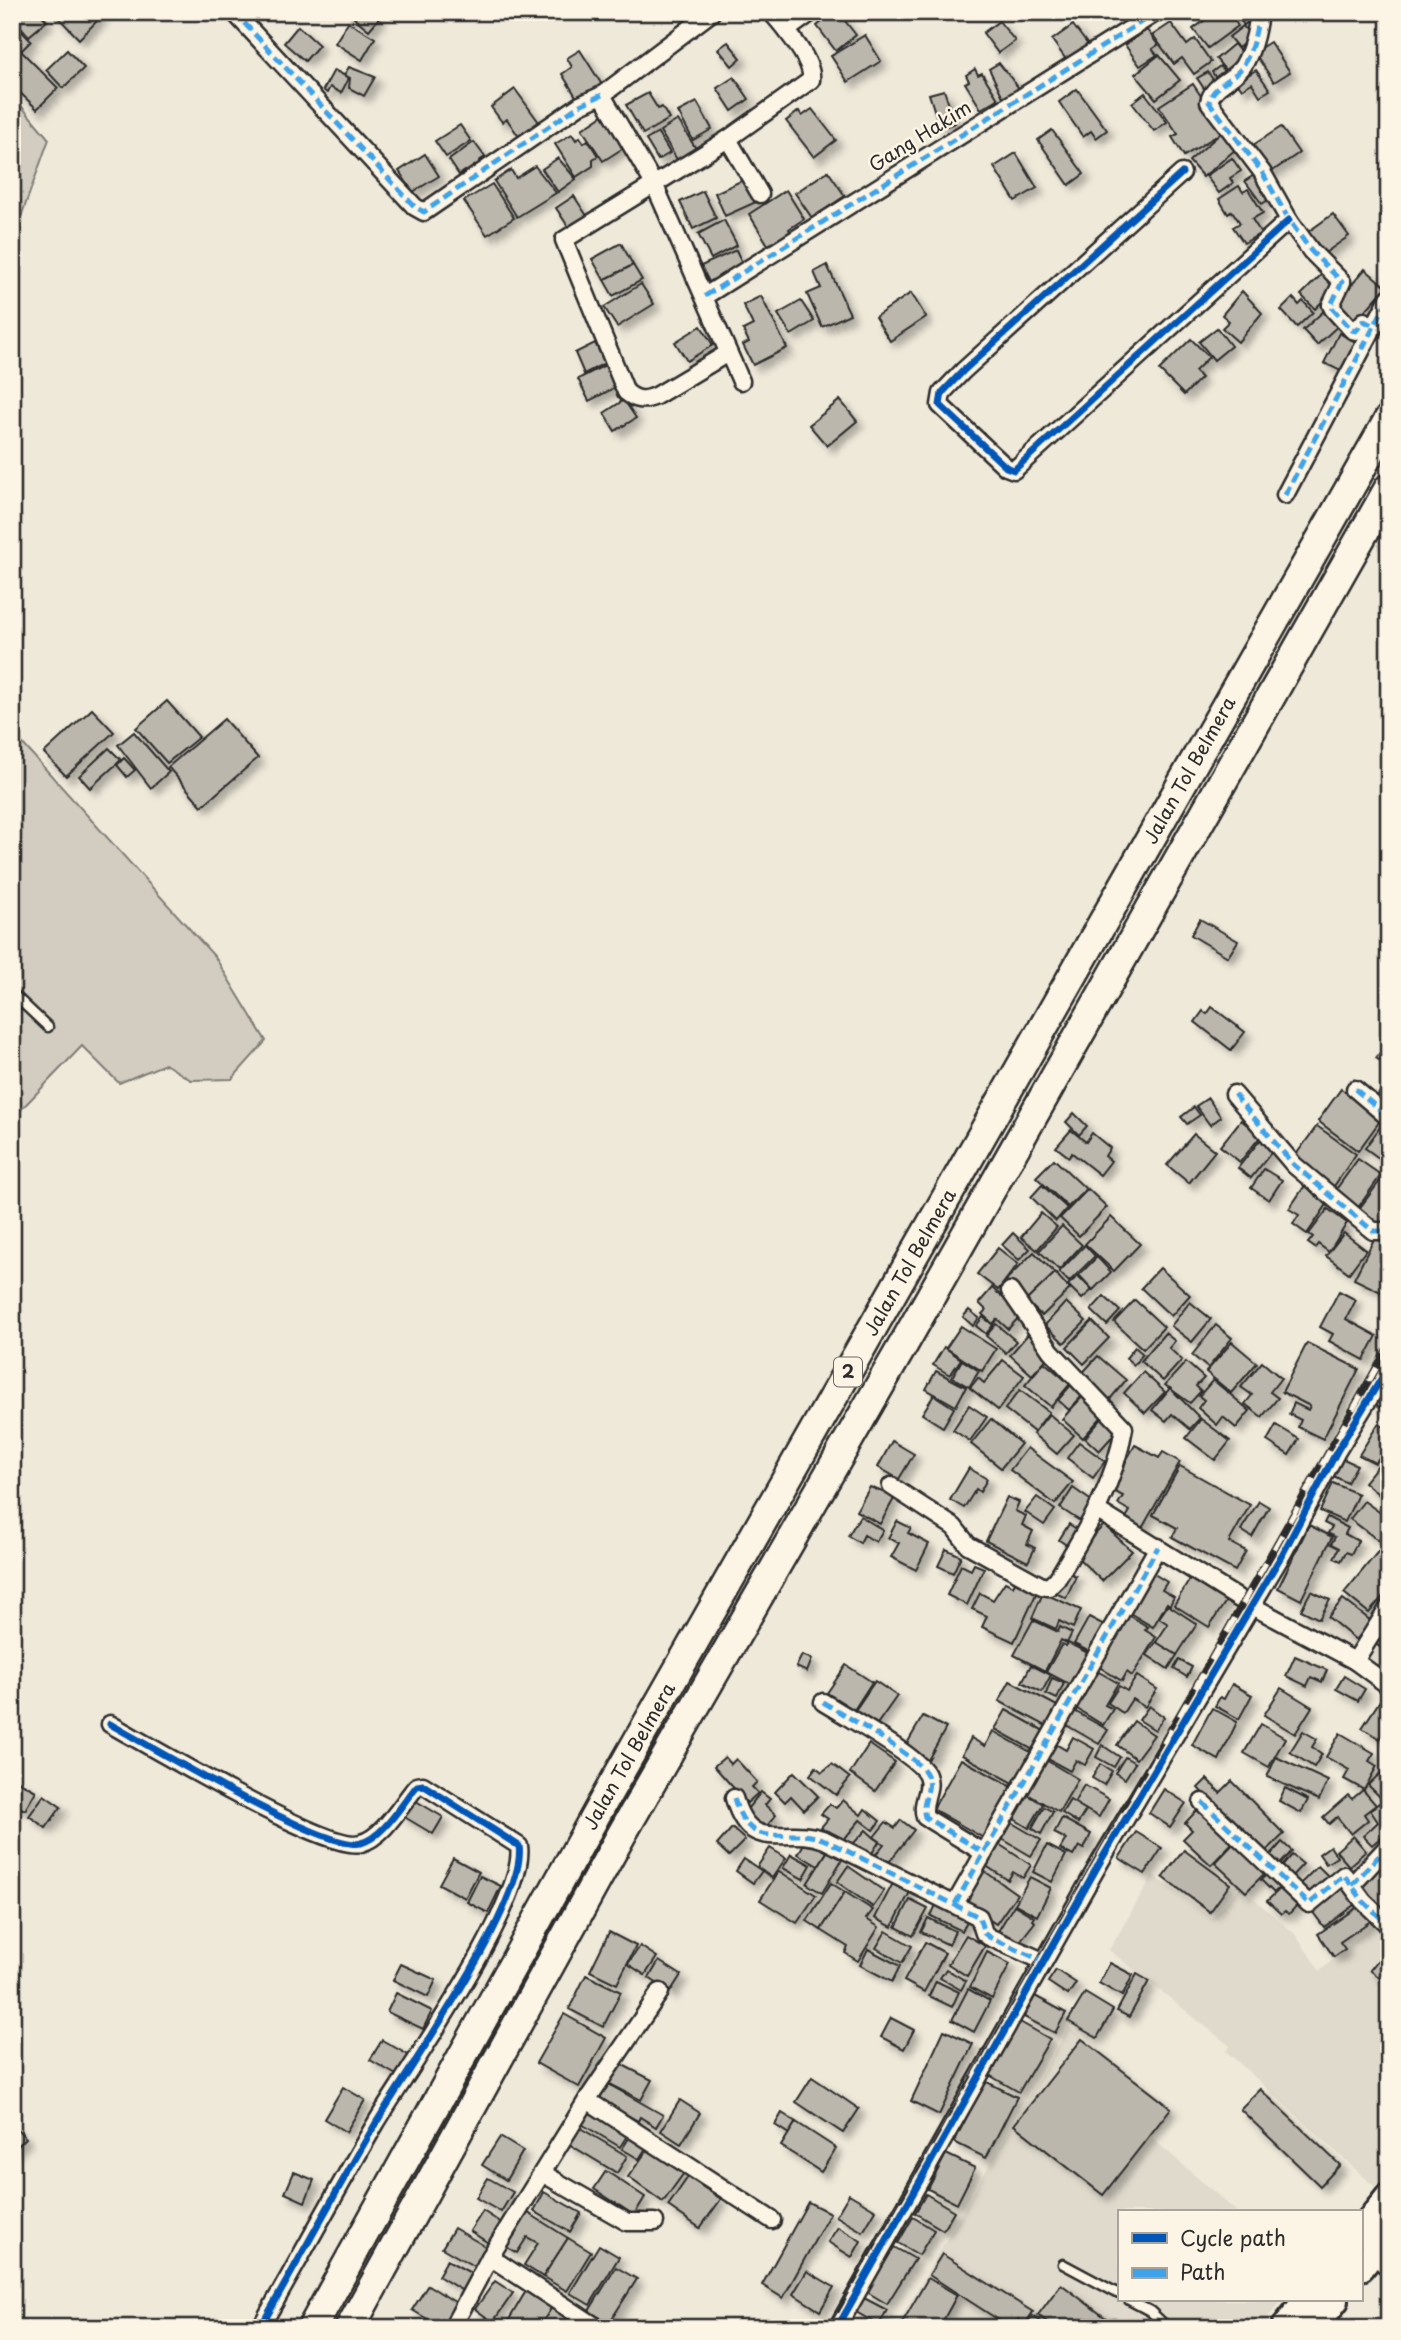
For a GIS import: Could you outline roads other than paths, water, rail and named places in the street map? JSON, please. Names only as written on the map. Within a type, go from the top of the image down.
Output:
[{"type":"highway","name":"Jalan Tol Belmera","points":[[312,2328],[592,1821],[1389,419]]},
{"type":"highway","name":"Jalan Tol Belmera","points":[[350,2328],[616,1844],[906,1340],[1389,488]]},
{"type":"highway","points":[[1364,2251],[1389,2197]]},
{"type":"highway","points":[[1364,2251],[1389,2231]]},
{"type":"highway","points":[[1285,2328],[1305,2302]]},
{"type":"highway","points":[[1313,2328],[1333,2302]]},
{"type":"street","points":[[234,12],[415,207],[424,212],[580,105],[602,95],[712,12]]},
{"type":"street","points":[[728,353],[646,400],[634,399],[626,392],[564,240],[569,234],[655,186],[728,139],[811,80],[812,72],[787,30],[771,12]]},
{"type":"street","points":[[787,30],[812,12]]},
{"type":"street","name":"Gang Hakim","points":[[705,296],[1157,12]]},
{"type":"street","points":[[1259,12],[1258,28],[1243,66],[1210,94],[1209,102],[1262,172],[1289,220],[1311,251],[1342,282],[1331,305],[1333,309],[1352,330],[1356,331],[1364,321],[1374,326]]},
{"type":"street","points":[[602,95],[655,186],[741,381]]},
{"type":"street","points":[[728,139],[760,194]]},
{"type":"street","points":[[1182,173],[942,393],[940,405],[1006,467],[1014,470],[1289,220]]},
{"type":"street","points":[[1285,495],[1389,298]]},
{"type":"street","points":[[1355,1089],[1389,1118]]},
{"type":"street","points":[[1234,1094],[1294,1165],[1335,1202],[1373,1231],[1389,1231]]},
{"type":"street","points":[[891,1486],[954,1527],[968,1545],[1042,1587],[1049,1587],[1057,1579],[1098,1511],[1121,1449],[1124,1428],[1051,1351],[1010,1291]]},
{"type":"street","points":[[837,2328],[1044,1961],[1251,1606],[1337,1451],[1389,1366]]},
{"type":"street","points":[[1098,1511],[1251,1606],[1355,1661],[1389,1686]]},
{"type":"street","points":[[955,1904],[1158,1547]]},
{"type":"street","points":[[1355,1661],[1389,1607]]},
{"type":"street","points":[[824,1702],[927,1772],[930,1787],[922,1806],[925,1817],[984,1853]]},
{"type":"street","points":[[110,1724],[285,1819],[336,1841],[360,1844],[378,1834],[416,1786],[423,1785],[519,1846],[511,1897],[430,2039],[377,2122],[260,2328]]},
{"type":"street","points":[[734,1798],[739,1817],[752,1831],[768,1837],[810,1834],[979,1917],[982,1930],[989,1937],[1044,1961]]},
{"type":"street","points":[[1202,1802],[1309,1904],[1344,1875],[1389,1926]]},
{"type":"street","points":[[1352,1885],[1389,1845]]},
{"type":"street","points":[[452,2328],[491,2257],[587,2100],[660,1992]]},
{"type":"street","points":[[587,2100],[772,2220]]},
{"type":"street","points":[[542,2173],[627,2222],[655,2222]]},
{"type":"street","points":[[491,2257],[598,2328]]},
{"type":"lane","points":[[12,993],[48,1027]]},
{"type":"lane","points":[[1364,2251],[1389,2274]]},
{"type":"lane","points":[[1063,2264],[1118,2293]]},
{"type":"lane","points":[[1133,2302],[1150,2311],[1168,2328]]},
{"type":"railway","points":[[832,2328],[1389,1346]]}]
